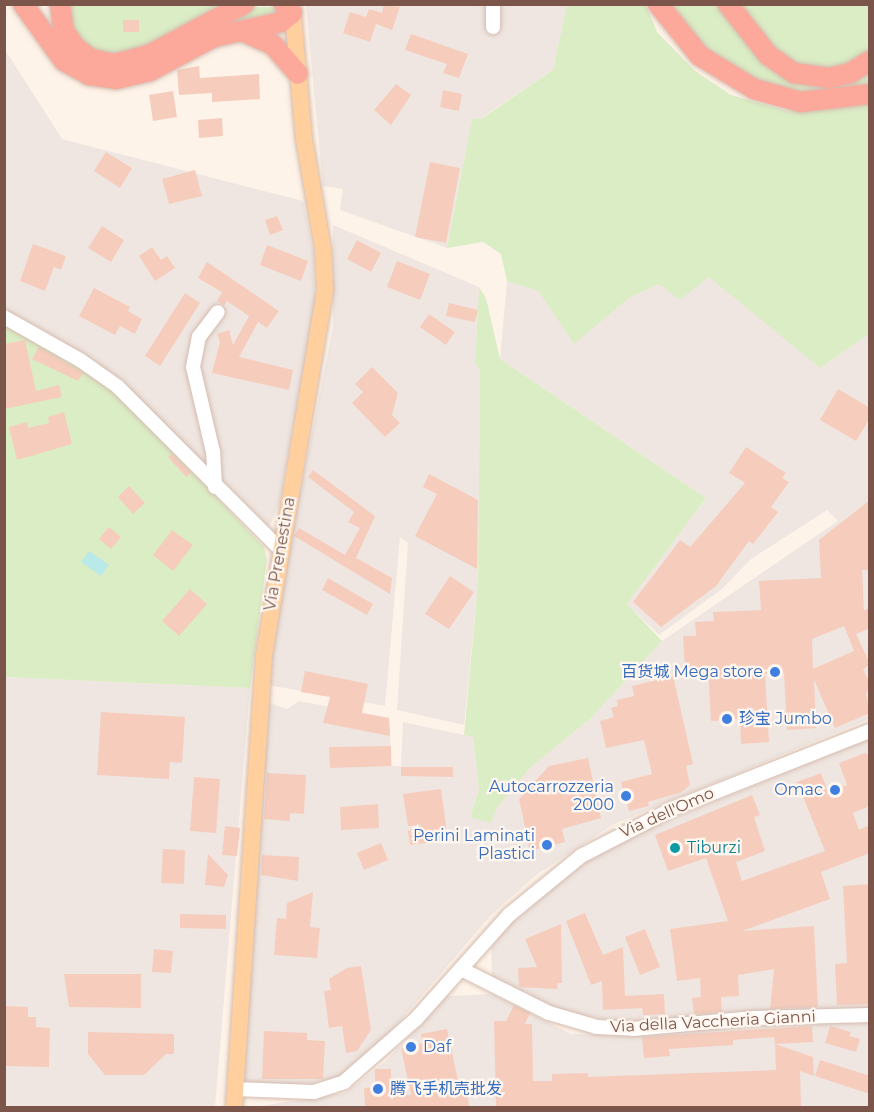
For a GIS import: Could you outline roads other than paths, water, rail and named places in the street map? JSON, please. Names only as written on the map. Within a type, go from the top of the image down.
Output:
[{"type":"highway","points":[[23,4],[64,61],[101,78],[144,74],[208,40],[281,22],[289,7]]},
{"type":"highway","points":[[60,4],[64,31],[76,48],[91,59],[115,64],[149,55],[244,4]]},
{"type":"highway","points":[[658,4],[700,56],[762,93],[801,102],[870,94]]},
{"type":"highway","points":[[728,4],[768,55],[794,73],[829,78],[850,73],[870,61]]},
{"type":"highway","points":[[242,31],[273,45],[298,74]]},
{"type":"main road","name":"Via Prenestina","points":[[234,1107],[260,692],[279,549],[326,288],[289,7]]},
{"type":"street","points":[[493,27],[494,4]]},
{"type":"street","points":[[215,487],[213,453],[194,366],[199,337],[218,312]]},
{"type":"street","points":[[4,317],[112,382],[279,549]]},
{"type":"street","name":"Via dell'Omo","points":[[234,1089],[314,1092],[334,1087],[376,1056],[438,996],[489,936],[550,879],[611,838],[695,800],[870,731]]},
{"type":"street","name":"Via della Vaccheria Gianni","points":[[461,969],[492,986],[572,1021],[617,1029],[755,1018],[870,1015]]},
{"type":"water","points":[[89,551],[109,565],[101,576],[81,562]]},
{"type":"place","name":"百货城 Mega store","points":[[775,672]]},
{"type":"place","name":"珍宝 Jumbo","points":[[727,719]]},
{"type":"place","name":"Omac","points":[[835,790]]},
{"type":"place","name":"Autocarrozzeria 2000","points":[[626,796]]},
{"type":"place","name":"Perini Laminati Plastici","points":[[547,845]]},
{"type":"place","name":"Tiburzi","points":[[675,848]]},
{"type":"place","name":"Daf","points":[[411,1047]]},
{"type":"place","name":"腾飞手机壳批发","points":[[378,1089]]}]
